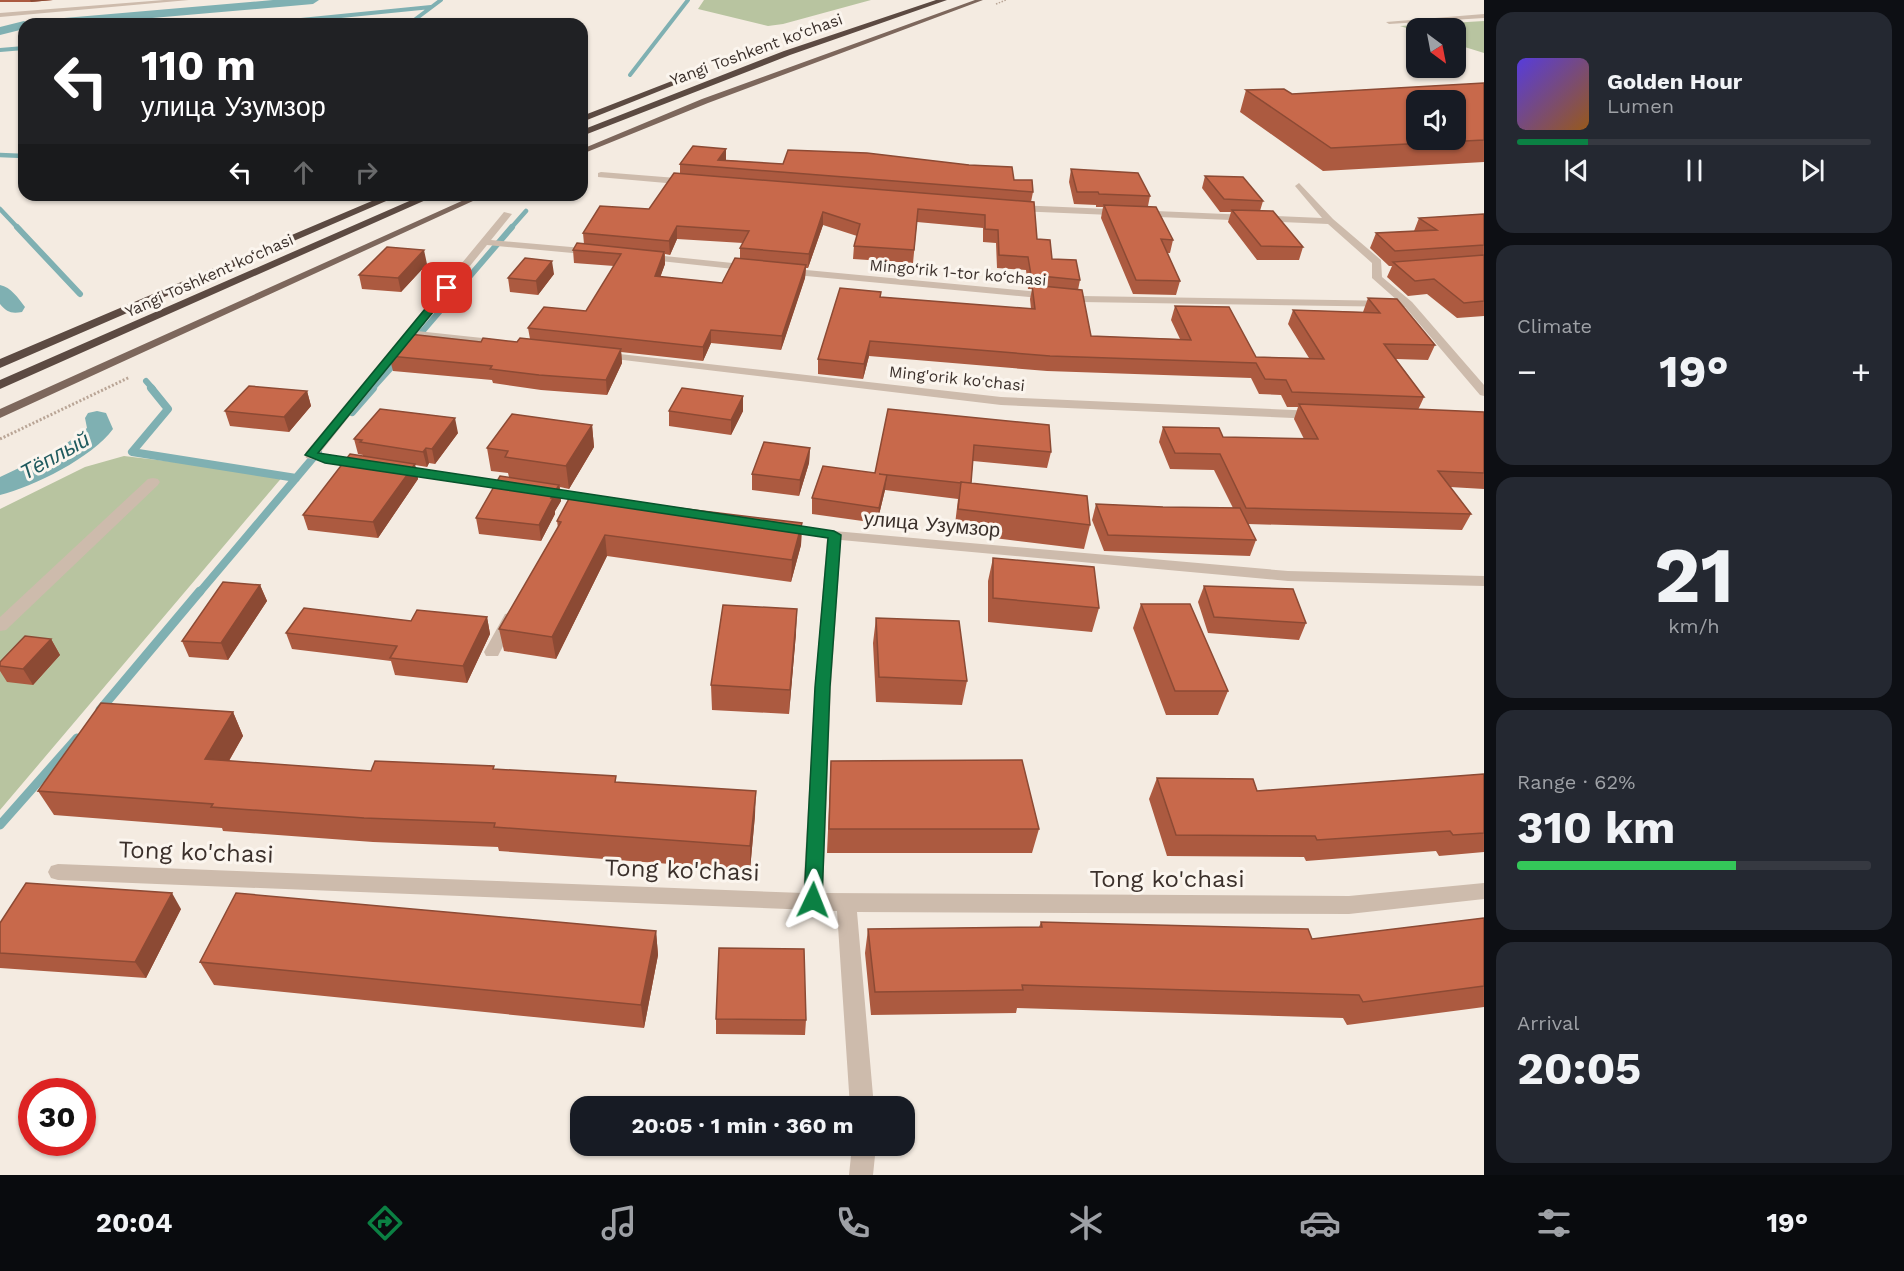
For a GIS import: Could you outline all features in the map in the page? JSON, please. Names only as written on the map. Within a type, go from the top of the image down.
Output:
[{"type":"highway","points":[[897,5],[914,0]]},
{"type":"highway","name":"Yangi Toshkent ko‘chasi","points":[[588,130],[787,54],[943,0]]},
{"type":"highway","name":"Yangi Toshkent ko‘chasi","points":[[588,117],[703,72]]},
{"type":"highway","name":"Yangi Toshkent ko‘chasi","points":[[0,364],[381,201]]},
{"type":"highway","name":"Yangi Toshkent ko‘chasi","points":[[0,385],[418,201]]},
{"type":"main road","points":[[588,149],[705,100],[980,0]]},
{"type":"main road","points":[[0,414],[469,201]]},
{"type":"street","points":[[0,15],[186,0]]},
{"type":"street","points":[[1389,22],[1484,16]]},
{"type":"street","points":[[601,175],[696,183]]},
{"type":"street","points":[[1299,186],[1330,220],[1377,262],[1377,278],[1408,304],[1484,392]]},
{"type":"street","points":[[1003,207],[1330,220]]},
{"type":"street","points":[[507,214],[310,455],[572,502],[598,500]]},
{"type":"street","points":[[486,242],[602,253]]},
{"type":"street","name":"Mingo‘rik 1-tor ko‘chasi","points":[[637,256],[1081,299],[1408,304]]},
{"type":"street","points":[[1377,272],[1389,271]]},
{"type":"street","points":[[409,334],[511,344]]},
{"type":"street","name":"Ming'orik ko'chasi","points":[[592,354],[1001,401],[1332,415]]},
{"type":"street","points":[[1470,374],[1484,373]]},
{"type":"street","points":[[0,626],[153,482]]},
{"type":"street","name":"улица Узумзор","points":[[764,524],[834,535],[1288,576],[1484,581]]},
{"type":"street","points":[[813,900],[823,687],[834,535]]},
{"type":"street","points":[[492,652],[520,600]]},
{"type":"street","name":"Tong ko'chasi","points":[[58,872],[846,903],[1349,905],[1484,891]]},
{"type":"street","points":[[846,903],[861,1096]]},
{"type":"street","points":[[861,1175],[863,1156]]},
{"type":"green space","points":[[704,0],[871,0],[768,26],[698,9]]},
{"type":"green space","points":[[1484,21],[1484,53],[1466,47],[1466,22]]},
{"type":"green space","points":[[124,456],[284,475],[0,810],[0,509],[85,467]]},
{"type":"building","points":[[1484,83],[1484,140],[1466,141],[1466,90],[1406,90],[1406,144],[1331,148],[1246,90],[1284,89],[1292,94]]},
{"type":"building","points":[[693,146],[726,149],[718,160],[783,164],[788,150],[867,153],[969,165],[1012,167],[1014,180],[1032,180],[1033,192],[680,164]]},
{"type":"building","points":[[1071,169],[1138,173],[1150,196],[1077,192]]},
{"type":"building","points":[[674,173],[1034,202],[1037,239],[1050,240],[1052,259],[1076,260],[1080,280],[1031,275],[1028,257],[999,255],[998,230],[985,229],[985,215],[918,209],[914,250],[854,246],[860,224],[823,212],[809,254],[740,248],[749,231],[677,226],[669,241],[583,233],[600,206],[649,209]]},
{"type":"building","points":[[1205,176],[1243,177],[1263,201],[1224,199]]},
{"type":"building","points":[[1104,205],[1156,207],[1173,240],[1161,239],[1180,281],[1136,280]]},
{"type":"building","points":[[1232,210],[1273,211],[1303,247],[1261,246]]},
{"type":"building","points":[[1484,214],[1484,245],[1395,251],[1376,233],[1437,230],[1419,218]]},
{"type":"building","points":[[577,243],[664,252],[655,276],[722,283],[735,258],[806,265],[782,336],[711,330],[703,347],[528,328],[544,307],[586,311],[621,254],[573,250]]},
{"type":"building","points":[[387,247],[424,250],[398,278],[359,275]]},
{"type":"building","points":[[1484,255],[1484,301],[1464,303],[1434,279],[1415,281],[1393,262]]},
{"type":"building","points":[[525,258],[552,261],[536,281],[508,278]]},
{"type":"building","points":[[1032,285],[1082,290],[1091,336],[1191,340],[1175,306],[1229,307],[1256,357],[1324,359],[1293,310],[1380,313],[1368,298],[1397,299],[1435,345],[1384,344],[1424,397],[1292,392],[1286,380],[1265,379],[1256,363],[1050,356],[870,341],[864,364],[818,359],[840,288],[881,292],[880,297],[1035,309]]},
{"type":"building","points":[[409,334],[481,342],[483,338],[517,342],[520,338],[621,349],[606,380],[539,375],[490,369],[492,366],[389,356]]},
{"type":"building","points":[[249,386],[307,391],[284,417],[225,411]]},
{"type":"building","points":[[682,388],[743,396],[731,420],[669,411]]},
{"type":"building","points":[[1299,404],[1484,412],[1484,473],[1438,471],[1471,514],[1246,508],[1220,454],[1175,453],[1163,427],[1219,428],[1223,437],[1318,439]]},
{"type":"building","points":[[380,409],[455,418],[432,449],[426,448],[423,452],[360,442],[362,440],[354,439]]},
{"type":"building","points":[[888,409],[1049,425],[1051,452],[974,445],[971,483],[879,474],[887,475],[879,508],[812,498],[823,466],[875,473]]},
{"type":"building","points":[[512,414],[592,425],[566,466],[505,457],[508,451],[487,448]]},
{"type":"building","points":[[764,442],[810,448],[800,480],[752,474]]},
{"type":"building","points":[[350,454],[415,464],[373,522],[303,515]]},
{"type":"building","points":[[500,476],[559,485],[539,525],[476,518]]},
{"type":"building","points":[[961,482],[1087,496],[1090,525],[958,509]]},
{"type":"building","points":[[571,495],[802,523],[792,560],[605,535],[552,637],[499,629],[561,522],[557,521]]},
{"type":"building","points":[[1096,504],[1240,508],[1256,540],[1108,535]]},
{"type":"building","points":[[993,558],[1094,567],[1099,608],[993,598]]},
{"type":"building","points":[[223,582],[260,585],[221,643],[182,641]]},
{"type":"building","points":[[1204,586],[1293,589],[1306,623],[1214,617]]},
{"type":"building","points":[[1141,604],[1190,604],[1228,691],[1175,691]]},
{"type":"building","points":[[723,605],[797,609],[790,690],[711,685]]},
{"type":"building","points":[[304,608],[411,621],[417,610],[487,617],[463,666],[390,658],[397,646],[286,633]]},
{"type":"building","points":[[876,618],[959,621],[967,681],[879,677]]},
{"type":"building","points":[[25,636],[51,639],[23,669],[0,666],[0,662]]},
{"type":"building","points":[[101,703],[233,712],[205,759],[371,771],[375,761],[494,766],[493,769],[616,776],[615,782],[756,791],[750,846],[494,827],[495,823],[364,818],[38,791]]},
{"type":"building","points":[[1022,760],[1039,829],[829,829],[831,761]]},
{"type":"building","points":[[1484,774],[1484,833],[1453,835],[1450,831],[1317,840],[1315,836],[1176,835],[1157,778],[1253,779],[1257,791]]},
{"type":"building","points":[[26,883],[172,893],[135,962],[0,953],[0,923]]},
{"type":"building","points":[[236,893],[656,931],[641,1005],[200,962]]},
{"type":"building","points":[[1484,918],[1484,986],[1363,1002],[1359,995],[1022,985],[1023,990],[875,992],[868,929],[1042,927],[1041,922],[1308,929],[1312,939]]},
{"type":"building","points":[[719,948],[804,949],[806,1020],[716,1019]]},
{"type":"waterway","name":"Тёплый","points":[[109,18],[313,0]]},
{"type":"waterway","points":[[417,18],[441,0]]},
{"type":"waterway","points":[[630,75],[688,0]]},
{"type":"waterway","points":[[321,18],[431,7]]},
{"type":"waterway","name":"Тёплый","points":[[0,31],[18,26]]},
{"type":"waterway","points":[[0,50],[18,48]]},
{"type":"waterway","points":[[0,155],[18,156]]},
{"type":"waterway","points":[[0,209],[18,228]]},
{"type":"waterway","points":[[511,228],[526,211]]},
{"type":"waterway","points":[[17,227],[80,294]]},
{"type":"waterway","points":[[415,340],[512,227]]},
{"type":"waterway","name":"Тёплый","points":[[0,291],[14,307]]},
{"type":"waterway","points":[[372,389],[399,359]]},
{"type":"waterway","points":[[146,381],[153,389]]},
{"type":"waterway","points":[[151,388],[168,409],[132,452],[296,478]]},
{"type":"waterway","points":[[352,412],[373,388]]},
{"type":"waterway","name":"Тёплый","points":[[0,487],[81,447],[100,429],[97,418]]},
{"type":"waterway","points":[[199,593],[318,452]]},
{"type":"waterway","points":[[100,710],[200,591]]},
{"type":"waterway","points":[[0,825],[77,738]]},
{"type":"route","points":[[447,288],[310,455],[834,535],[823,687],[813,900]]}]
